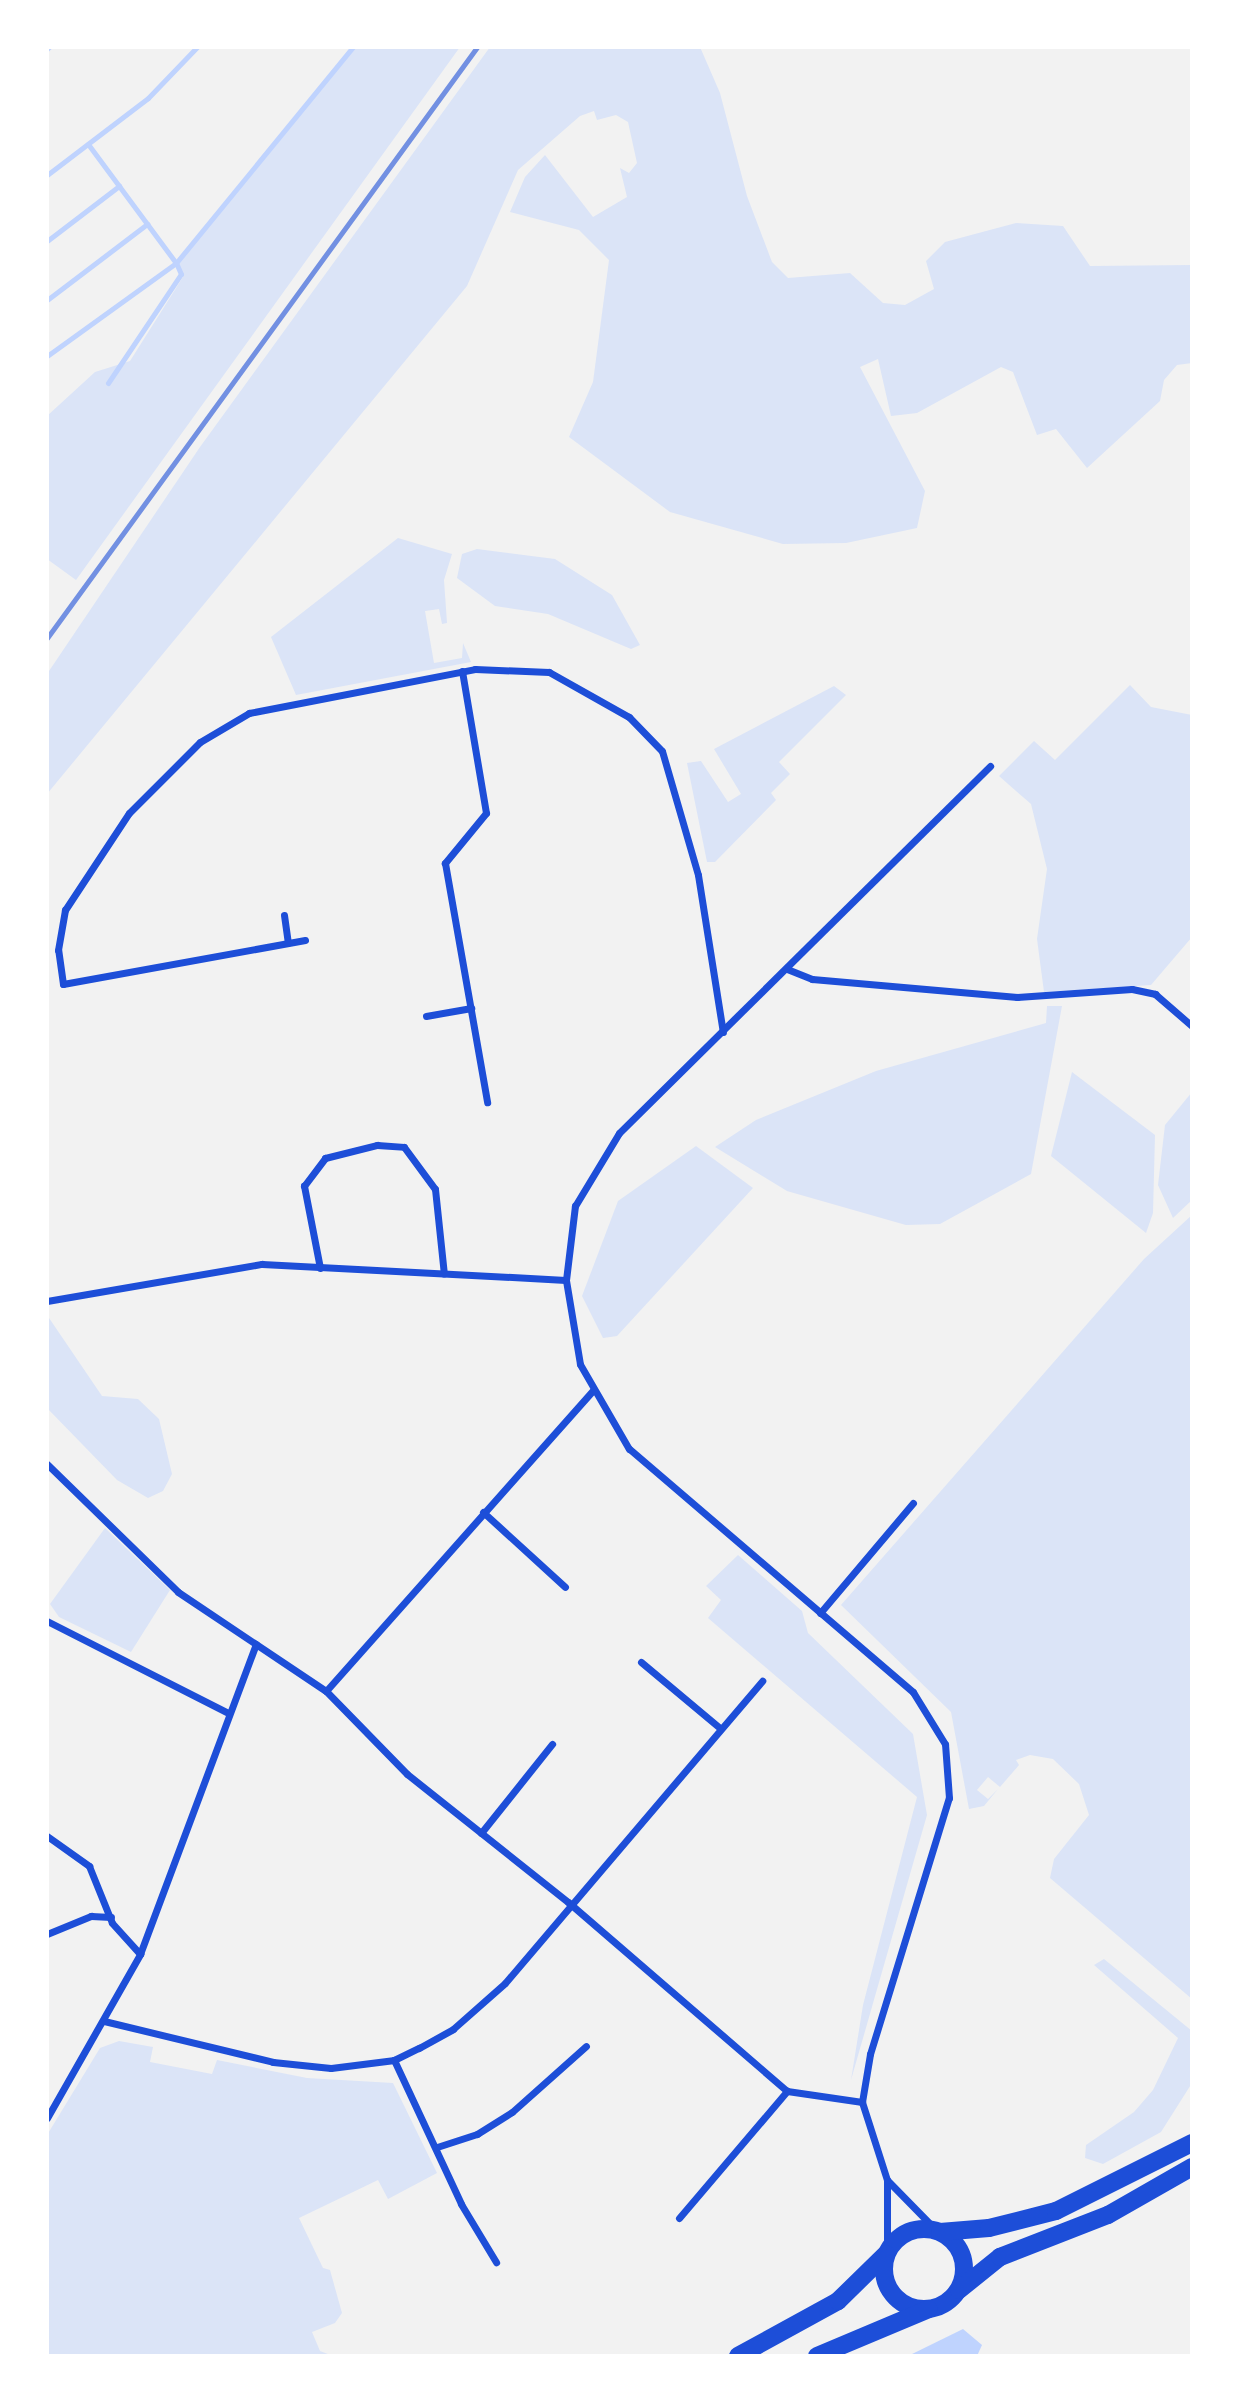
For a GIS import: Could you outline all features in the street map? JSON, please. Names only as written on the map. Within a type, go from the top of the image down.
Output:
[{"type":"highway","points":[[738,2356],[838,2301],[914,2230],[989,2228],[1056,2211],[1192,2143]]},
{"type":"highway","points":[[817,2356],[929,2309],[1000,2257],[1108,2215],[1192,2167]]},
{"type":"highway","points":[[939,2231],[964,2264],[958,2290]]},
{"type":"highway","points":[[887,2253],[892,2294],[929,2309]]},
{"type":"street","points":[[462,671],[486,813],[445,863],[487,1102]]},
{"type":"street","points":[[305,940],[63,984],[58,950],[65,910],[100,853],[129,813],[200,742],[249,713],[462,671],[549,672],[629,717],[662,751],[698,875],[723,1032]]},
{"type":"street","points":[[887,2253],[887,2180],[862,2102],[951,1772],[933,1719],[913,1692],[629,1449],[593,1390],[572,1331],[566,1280],[575,1206],[593,1168],[619,1133],[990,766]]},
{"type":"street","points":[[284,915],[288,943]]},
{"type":"street","points":[[787,969],[812,979],[1017,997],[1132,989],[1155,994],[1192,1026]]},
{"type":"street","points":[[426,1016],[471,1008]]},
{"type":"street","points":[[320,1268],[304,1186],[325,1158],[377,1145],[404,1147],[435,1189],[444,1274]]},
{"type":"street","points":[[47,1301],[262,1264],[566,1280]]},
{"type":"street","points":[[326,1691],[593,1390]]},
{"type":"street","points":[[47,1464],[178,1592],[326,1691],[407,1774],[568,1902],[787,2091],[862,2102]]},
{"type":"street","points":[[820,1613],[913,1503]]},
{"type":"street","points":[[483,1512],[565,1587]]},
{"type":"street","points":[[47,1621],[228,1713]]},
{"type":"street","points":[[47,2118],[140,1954],[256,1644]]},
{"type":"street","points":[[641,1662],[720,1728]]},
{"type":"street","points":[[104,2021],[273,2062],[331,2068],[394,2060],[453,2029],[505,1983],[568,1902],[762,1681]]},
{"type":"street","points":[[481,1833],[552,1744]]},
{"type":"street","points":[[47,1836],[89,1866],[111,1917],[140,1954]]},
{"type":"street","points":[[47,1934],[91,1916],[111,1917]]},
{"type":"street","points":[[437,2147],[477,2134],[512,2112],[586,2046]]},
{"type":"street","points":[[394,2060],[496,2262]]},
{"type":"street","points":[[679,2218],[787,2091]]},
{"type":"street","points":[[887,2180],[939,2231]]},
{"type":"shaded area","points":[[353,47],[460,47],[76,580],[47,559],[47,416],[95,372],[130,361],[183,277],[176,263]]},
{"type":"shaded area","points":[[490,47],[700,47],[720,93],[747,196],[772,262],[788,278],[850,273],[883,303],[905,305],[934,289],[926,261],[945,242],[1016,223],[1063,226],[1090,266],[1192,265],[1192,363],[1177,365],[1164,380],[1160,401],[1087,468],[1056,429],[1037,435],[1013,372],[1001,367],[917,413],[891,416],[878,359],[860,367],[925,491],[917,528],[846,543],[783,544],[670,512],[569,437],[593,382],[609,260],[579,230],[510,212],[525,177],[545,155],[593,217],[627,197],[620,168],[629,173],[637,163],[628,122],[616,115],[597,120],[594,111],[580,116],[518,170],[467,286],[47,794],[47,674],[200,447]]},
{"type":"shaded area","points":[[398,538],[452,554],[444,580],[447,623],[442,624],[439,609],[425,611],[434,663],[462,658],[463,643],[471,662],[296,695],[271,637]]},
{"type":"shaded area","points":[[477,549],[555,559],[612,595],[640,645],[631,649],[548,614],[495,606],[457,578],[462,554]]},
{"type":"shaded area","points":[[1130,685],[1151,707],[1192,715],[1192,937],[1151,985],[1044,992],[1037,939],[1047,869],[1031,804],[999,776],[1034,741],[1055,760]]},
{"type":"shaded area","points":[[834,686],[846,695],[779,762],[790,774],[771,793],[776,800],[715,862],[707,862],[687,763],[701,761],[728,802],[741,794],[714,749]]},
{"type":"shaded area","points":[[1047,1006],[1062,1006],[1031,1174],[940,1224],[906,1225],[787,1191],[715,1147],[756,1120],[876,1071],[1046,1023]]},
{"type":"shaded area","points":[[1072,1072],[1155,1135],[1153,1213],[1146,1233],[1051,1156]]},
{"type":"shaded area","points":[[1192,1092],[1192,1200],[1173,1218],[1158,1185],[1165,1125]]},
{"type":"shaded area","points":[[696,1146],[753,1188],[617,1336],[603,1338],[582,1296],[618,1201]]},
{"type":"shaded area","points":[[1192,1215],[1192,1999],[1050,1878],[1054,1859],[1089,1815],[1079,1784],[1053,1759],[1030,1755],[1016,1760],[1019,1765],[1000,1787],[988,1777],[977,1790],[988,1799],[998,1789],[984,1806],[969,1809],[951,1712],[841,1605],[1144,1259]]},
{"type":"shaded area","points":[[47,1315],[102,1396],[138,1399],[159,1419],[172,1474],[163,1491],[148,1498],[117,1480],[47,1408]]},
{"type":"shaded area","points":[[105,1528],[170,1590],[131,1652],[59,1617],[50,1604]]},
{"type":"shaded area","points":[[738,1555],[802,1611],[808,1633],[913,1734],[927,1815],[851,2080],[863,2005],[917,1797],[708,1618],[721,1600],[706,1586]]},
{"type":"shaded area","points":[[1104,1959],[1192,2031],[1192,2083],[1161,2132],[1103,2164],[1085,2158],[1086,2145],[1134,2112],[1153,2090],[1178,2038],[1094,1965]]},
{"type":"shaded area","points":[[119,2041],[153,2047],[150,2062],[212,2074],[217,2060],[307,2078],[393,2083],[437,2173],[388,2199],[378,2180],[299,2218],[323,2268],[330,2270],[342,2313],[335,2323],[312,2332],[320,2351],[333,2356],[47,2356],[47,2135],[100,2048]]},
{"type":"water","points":[[963,2329],[982,2345],[977,2356],[908,2356]]},
{"type":"waterway","points":[[47,175],[148,98],[197,47]]},
{"type":"waterway","points":[[108,383],[181,274],[176,263],[353,47]]},
{"type":"waterway","points":[[47,356],[176,263],[88,144]]},
{"type":"waterway","points":[[47,241],[119,186]]},
{"type":"waterway","points":[[47,300],[147,224]]},
{"type":"railway","points":[[47,638],[477,47]]}]
